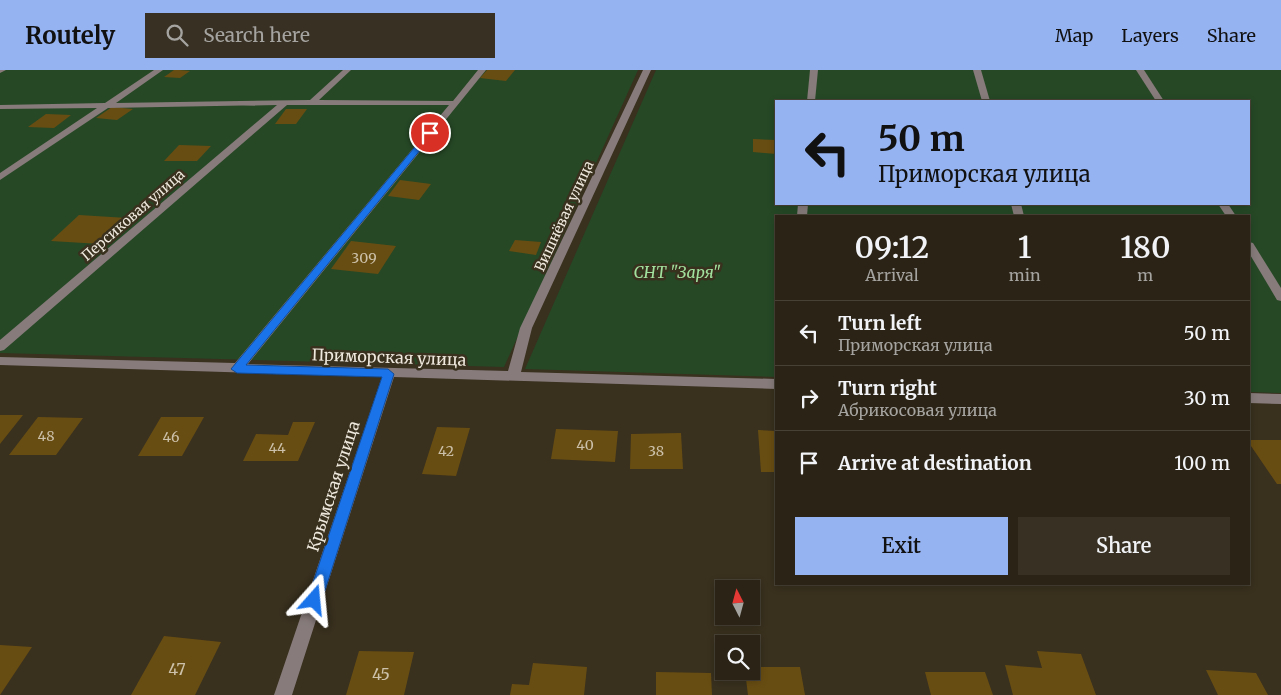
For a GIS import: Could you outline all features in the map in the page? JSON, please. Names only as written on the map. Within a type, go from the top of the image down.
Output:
[{"type":"street","points":[[0,177],[159,70]]},
{"type":"street","points":[[312,102],[347,70]]},
{"type":"street","points":[[237,369],[482,70]]},
{"type":"street","name":"Вишнёвая улица","points":[[513,377],[526,328],[647,70]]},
{"type":"street","points":[[811,100],[814,70]]},
{"type":"street","points":[[977,70],[986,100]]},
{"type":"street","points":[[1140,70],[1159,100]]},
{"type":"street","points":[[0,107],[312,102],[455,103]]},
{"type":"street","name":"Персиковая улица","points":[[0,347],[284,103]]},
{"type":"street","points":[[1250,247],[1281,297]]},
{"type":"street","name":"Приморская улица","points":[[0,360],[388,374],[775,384]]},
{"type":"street","name":"Крымская улица","points":[[283,695],[388,374]]},
{"type":"street","points":[[1250,398],[1281,398]]},
{"type":"green space","points":[[0,70],[638,70],[504,367],[0,353]]},
{"type":"green space","name":"СНТ \"Заря\"","points":[[656,70],[1281,70],[1281,393],[1250,392],[1250,215],[775,215],[775,377],[525,369]]},
{"type":"building","points":[[174,70],[190,71],[180,78],[164,77]]},
{"type":"building","points":[[487,70],[515,70],[506,81],[480,78]]},
{"type":"building","points":[[112,107],[133,109],[117,120],[96,118]]},
{"type":"building","points":[[286,109],[307,109],[296,124],[275,124]]},
{"type":"building","points":[[46,114],[71,115],[54,128],[28,127]]},
{"type":"building","points":[[753,139],[775,140],[775,154],[753,152]]},
{"type":"building","points":[[179,145],[211,146],[197,161],[164,161]]},
{"type":"building","points":[[400,180],[431,184],[419,200],[388,196]]},
{"type":"building","points":[[79,215],[127,218],[101,244],[51,241]]},
{"type":"building","points":[[515,240],[541,242],[536,255],[509,251]]},
{"type":"building","points":[[351,241],[396,246],[378,274],[331,269]]},
{"type":"building","points":[[0,415],[23,415],[0,444]]},
{"type":"building","points":[[38,417],[83,418],[56,455],[9,455]]},
{"type":"building","points":[[161,417],[204,417],[182,456],[138,456]]},
{"type":"building","points":[[293,422],[315,422],[298,461],[243,461],[256,434],[288,435]]},
{"type":"building","points":[[437,427],[470,428],[456,476],[422,474]]},
{"type":"building","points":[[556,429],[618,431],[615,462],[551,459]]},
{"type":"building","points":[[758,430],[775,431],[775,472],[761,472]]},
{"type":"building","points":[[681,433],[683,469],[630,469],[631,434]]},
{"type":"building","points":[[1250,440],[1281,440],[1281,484],[1277,484],[1250,444]]},
{"type":"building","points":[[164,636],[221,642],[195,695],[131,695]]},
{"type":"building","points":[[0,645],[32,647],[0,695]]},
{"type":"building","points":[[359,651],[414,652],[404,695],[346,695]]},
{"type":"building","points":[[1037,651],[1081,654],[1096,695],[1013,695],[1005,665],[1042,668]]},
{"type":"building","points":[[533,663],[587,667],[584,695],[510,695],[512,684],[529,685]]},
{"type":"building","points":[[760,667],[800,667],[805,695],[748,695],[746,680],[760,680]]},
{"type":"building","points":[[1206,670],[1256,673],[1268,695],[1218,695]]},
{"type":"building","points":[[656,672],[711,673],[712,695],[656,695]]},
{"type":"building","points":[[925,672],[985,672],[993,695],[931,695]]},
{"type":"route","points":[[314,600],[388,374],[237,369],[430,133]]}]
